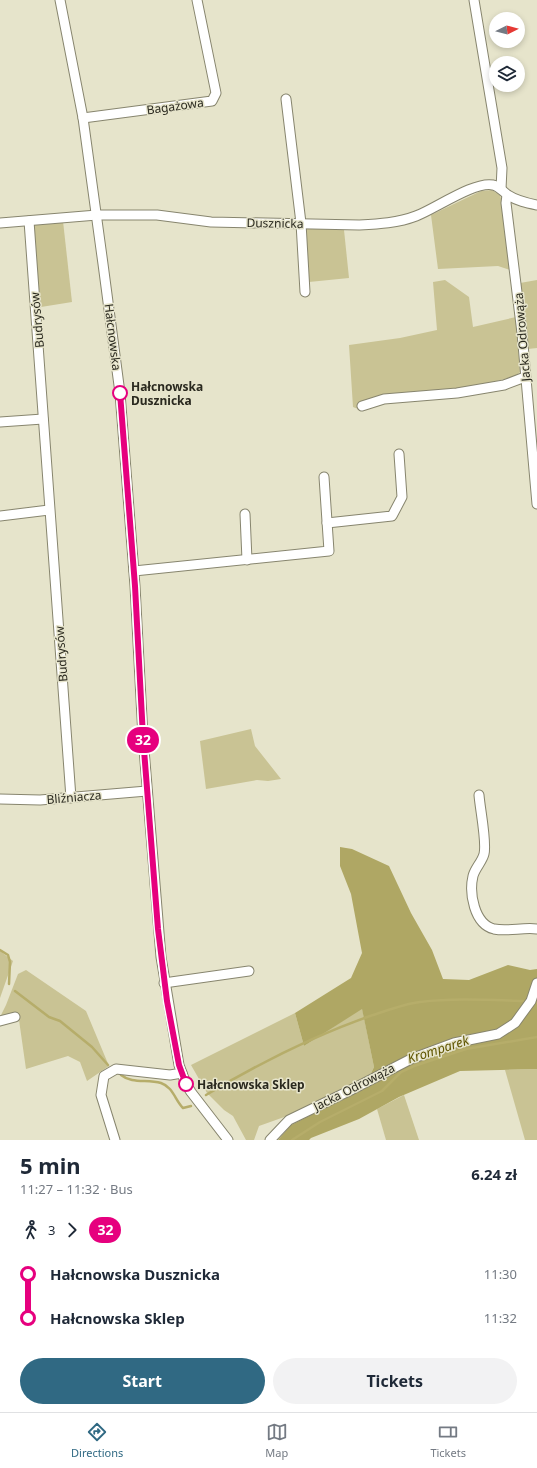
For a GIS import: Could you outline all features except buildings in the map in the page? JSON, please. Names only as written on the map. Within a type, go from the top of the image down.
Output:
[{"type":"street","name":"Hałcnowska","points":[[60,0],[83,118],[120,393],[134,572],[147,791],[164,983],[182,1074],[191,1092],[228,1140]]},
{"type":"street","name":"Bagażowa","points":[[83,118],[212,101],[216,93],[196,0]]},
{"type":"street","name":"Jacka Odrowąża","points":[[474,0],[502,168],[516,275],[537,504]]},
{"type":"street","points":[[286,98],[301,223],[305,292]]},
{"type":"street","name":"Dusznicka","points":[[0,223],[97,215],[157,215],[211,222],[359,225],[380,224],[400,221],[416,216],[468,190],[481,186],[492,185],[518,200],[537,205]]},
{"type":"street","name":"Budrysów","points":[[29,221],[71,798]]},
{"type":"street","points":[[362,406],[384,399],[457,393],[504,385],[525,377]]},
{"type":"street","points":[[0,422],[43,419]]},
{"type":"street","points":[[327,523],[392,516],[402,497],[399,454]]},
{"type":"street","points":[[134,572],[329,552],[324,477]]},
{"type":"street","points":[[0,516],[49,510]]},
{"type":"street","points":[[244,514],[247,560]]},
{"type":"street","name":"Bliźniacza","points":[[0,799],[40,800],[147,791]]},
{"type":"street","points":[[479,795],[484,854],[473,874],[472,885],[473,900],[478,915],[484,924],[493,929],[537,929]]},
{"type":"street","points":[[164,983],[249,971]]},
{"type":"street","name":"Jacka Odrowąża","points":[[270,1140],[289,1120],[349,1091],[411,1058],[454,1043],[498,1034],[515,1023],[531,1001],[537,983]]},
{"type":"street","points":[[0,1021],[15,1017]]},
{"type":"street","points":[[115,1140],[101,1095],[104,1076],[116,1069],[170,1075],[182,1074]]},
{"type":"shaded area","points":[[492,190],[500,195],[502,202],[510,270],[498,266],[438,269],[431,215],[481,191]]},
{"type":"shaded area","points":[[63,221],[72,302],[41,307],[32,225]]},
{"type":"shaded area","points":[[306,228],[344,230],[349,278],[309,282]]},
{"type":"shaded area","points":[[445,280],[469,297],[473,327],[516,317],[520,372],[516,376],[478,386],[419,392],[361,410],[353,407],[349,345],[400,338],[437,330],[433,282]]},
{"type":"shaded area","points":[[537,280],[537,348],[528,349],[520,283]]},
{"type":"shaded area","points":[[251,729],[255,746],[281,779],[268,781],[257,780],[206,789],[200,741]]},
{"type":"shaded area","points":[[340,847],[352,849],[389,866],[411,913],[432,950],[443,979],[469,980],[508,965],[530,970],[537,969],[537,1069],[460,1071],[399,1097],[359,1119],[309,1140],[278,1140],[291,1125],[364,1088],[374,1067],[362,1009],[304,1046],[295,1013],[351,978],[362,953],[351,894],[340,866]]},
{"type":"shaded area","points":[[0,951],[13,961],[0,998]]},
{"type":"shaded area","points":[[26,970],[86,1011],[109,1066],[87,1081],[80,1062],[68,1056],[26,1069],[18,1013],[0,1017],[18,974]]},
{"type":"shaded area","points":[[362,1008],[374,1067],[369,1077],[287,1116],[259,1126],[254,1140],[246,1140],[233,1116],[224,1110],[207,1093],[191,1065],[295,1013],[304,1046]]},
{"type":"shaded area","points":[[537,1069],[537,1140],[525,1140],[505,1070]]},
{"type":"shaded area","points":[[404,1095],[419,1140],[386,1140],[377,1109]]},
{"type":"waterway","points":[[0,950],[8,955],[10,962],[9,984]]},
{"type":"waterway","points":[[15,991],[49,1017],[60,1021],[92,1047],[108,1065]]},
{"type":"waterway","points":[[206,1095],[246,1072],[328,1032],[401,1006],[420,1002],[446,1000],[523,1001]]},
{"type":"waterway","name":"Kromparek","points":[[292,1140],[320,1122],[382,1091],[401,1072],[414,1066],[466,1049],[537,1037]]},
{"type":"waterway","points":[[121,1075],[125,1078],[161,1083],[168,1087],[183,1108],[191,1106]]},
{"type":"bus line","name":"32","points":[[120,393],[135,586],[143,737],[158,929],[167,1001],[179,1065],[186,1084]]},
{"type":"place","name":"Hałcnowska Dusznicka","points":[[120,393]]},
{"type":"place","name":"Hałcnowska Sklep","points":[[186,1084]]}]
